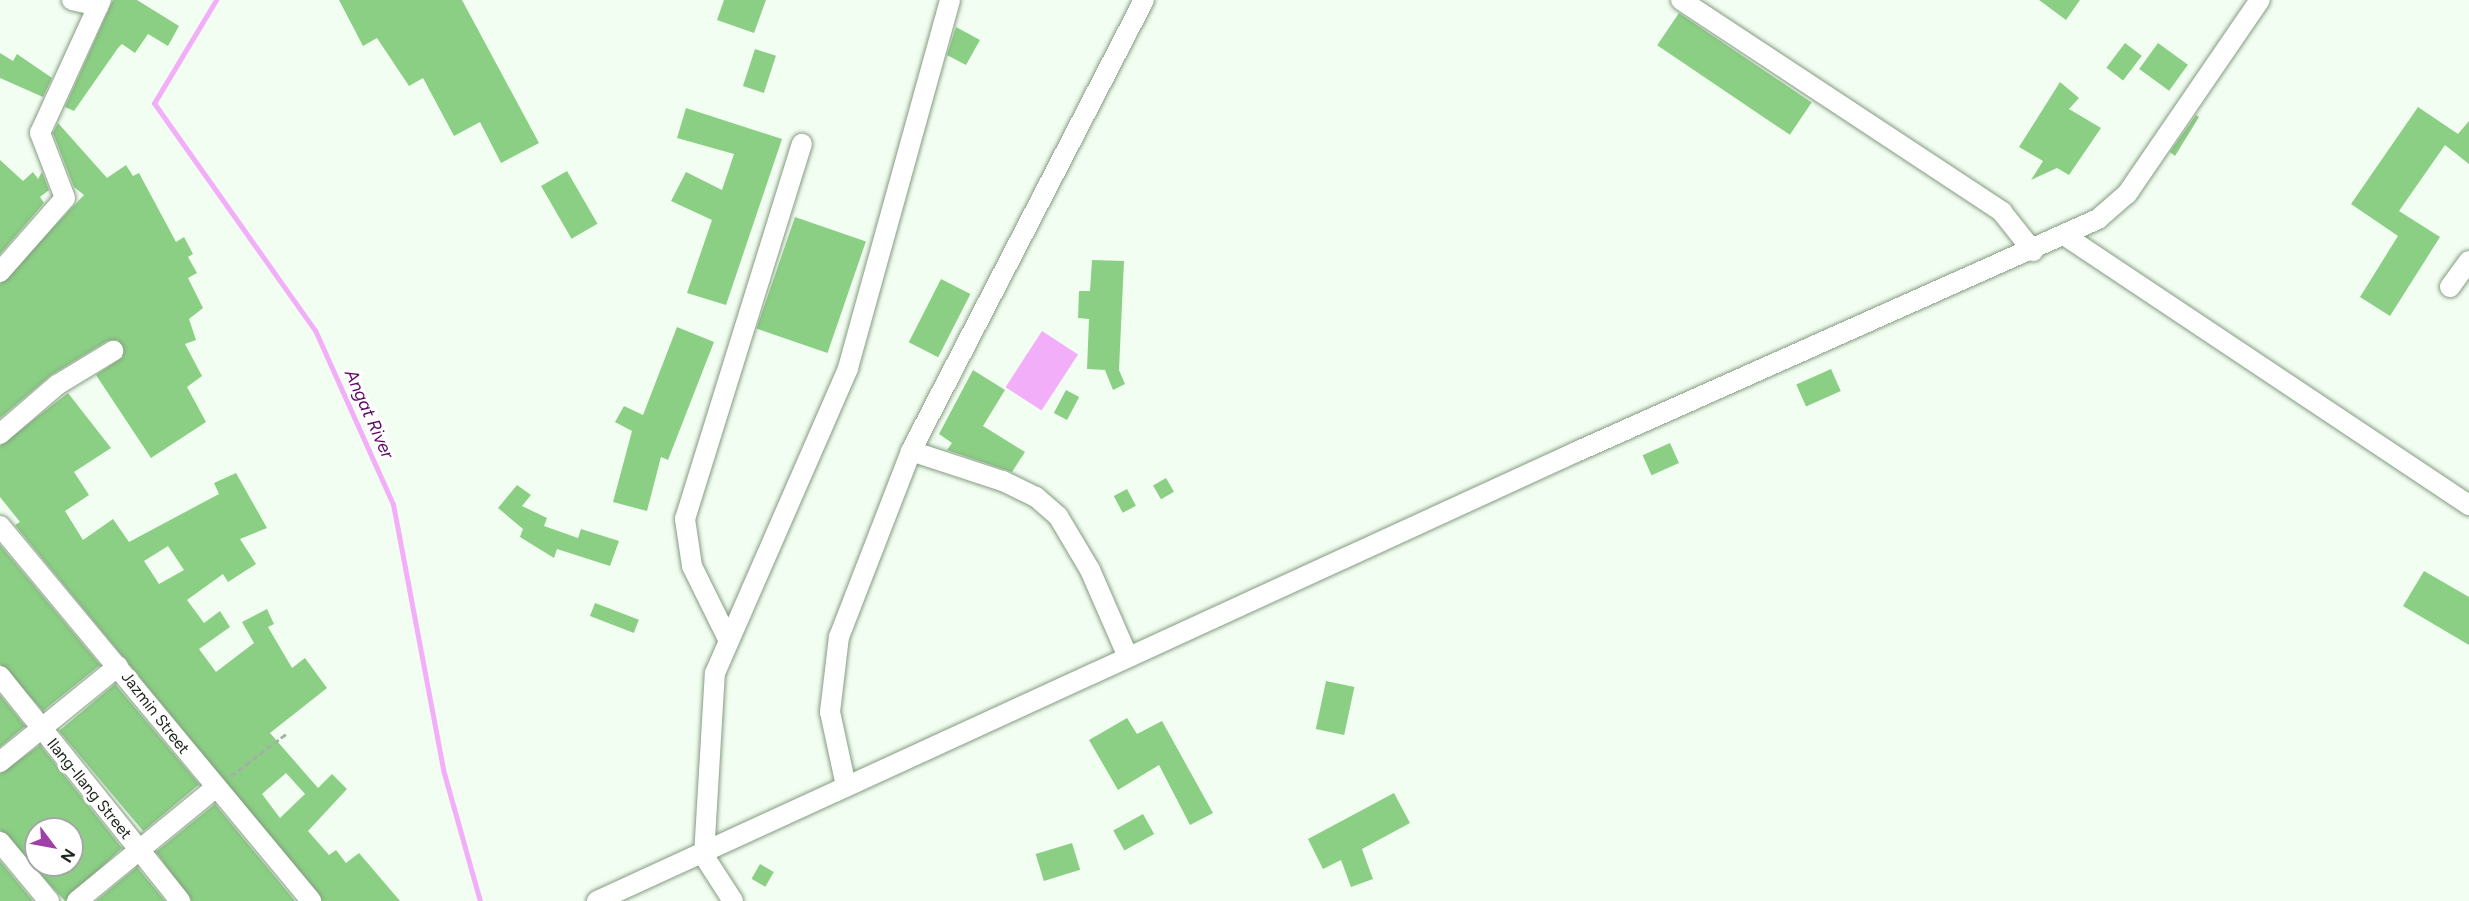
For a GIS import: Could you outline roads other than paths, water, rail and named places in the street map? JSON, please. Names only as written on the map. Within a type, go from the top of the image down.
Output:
[{"type":"street","points":[[0,272],[65,198],[40,133],[99,3],[72,0]]},
{"type":"street","points":[[733,901],[704,856],[712,782],[710,701],[728,639],[848,368],[950,0]]},
{"type":"street","points":[[846,786],[830,712],[832,675],[839,637],[911,451],[1144,0]]},
{"type":"street","points":[[1681,0],[2002,212],[2033,251]]},
{"type":"street","points":[[597,901],[704,856],[846,786],[1128,657],[2033,251],[2098,219],[2127,194],[2260,0]]},
{"type":"street","points":[[728,639],[692,566],[685,519],[802,144]]},
{"type":"street","points":[[2064,235],[2469,505]]},
{"type":"street","points":[[2450,287],[2468,264]]},
{"type":"street","points":[[0,434],[57,385],[113,351]]},
{"type":"street","points":[[911,451],[1004,481],[1036,497],[1058,516],[1090,570],[1128,657]]},
{"type":"street","name":"Jazmin Street","points":[[3,534],[118,666],[215,788],[311,901]]},
{"type":"street","points":[[0,762],[118,666]]},
{"type":"street","name":"Ilang-Ilang Street","points":[[0,676],[40,729],[180,901]]},
{"type":"street","points":[[77,901],[215,788]]},
{"type":"street","points":[[0,842],[49,901]]},
{"type":"waterway","name":"Angat River","points":[[216,0],[154,103],[315,330],[393,504],[444,773],[480,901]]}]
